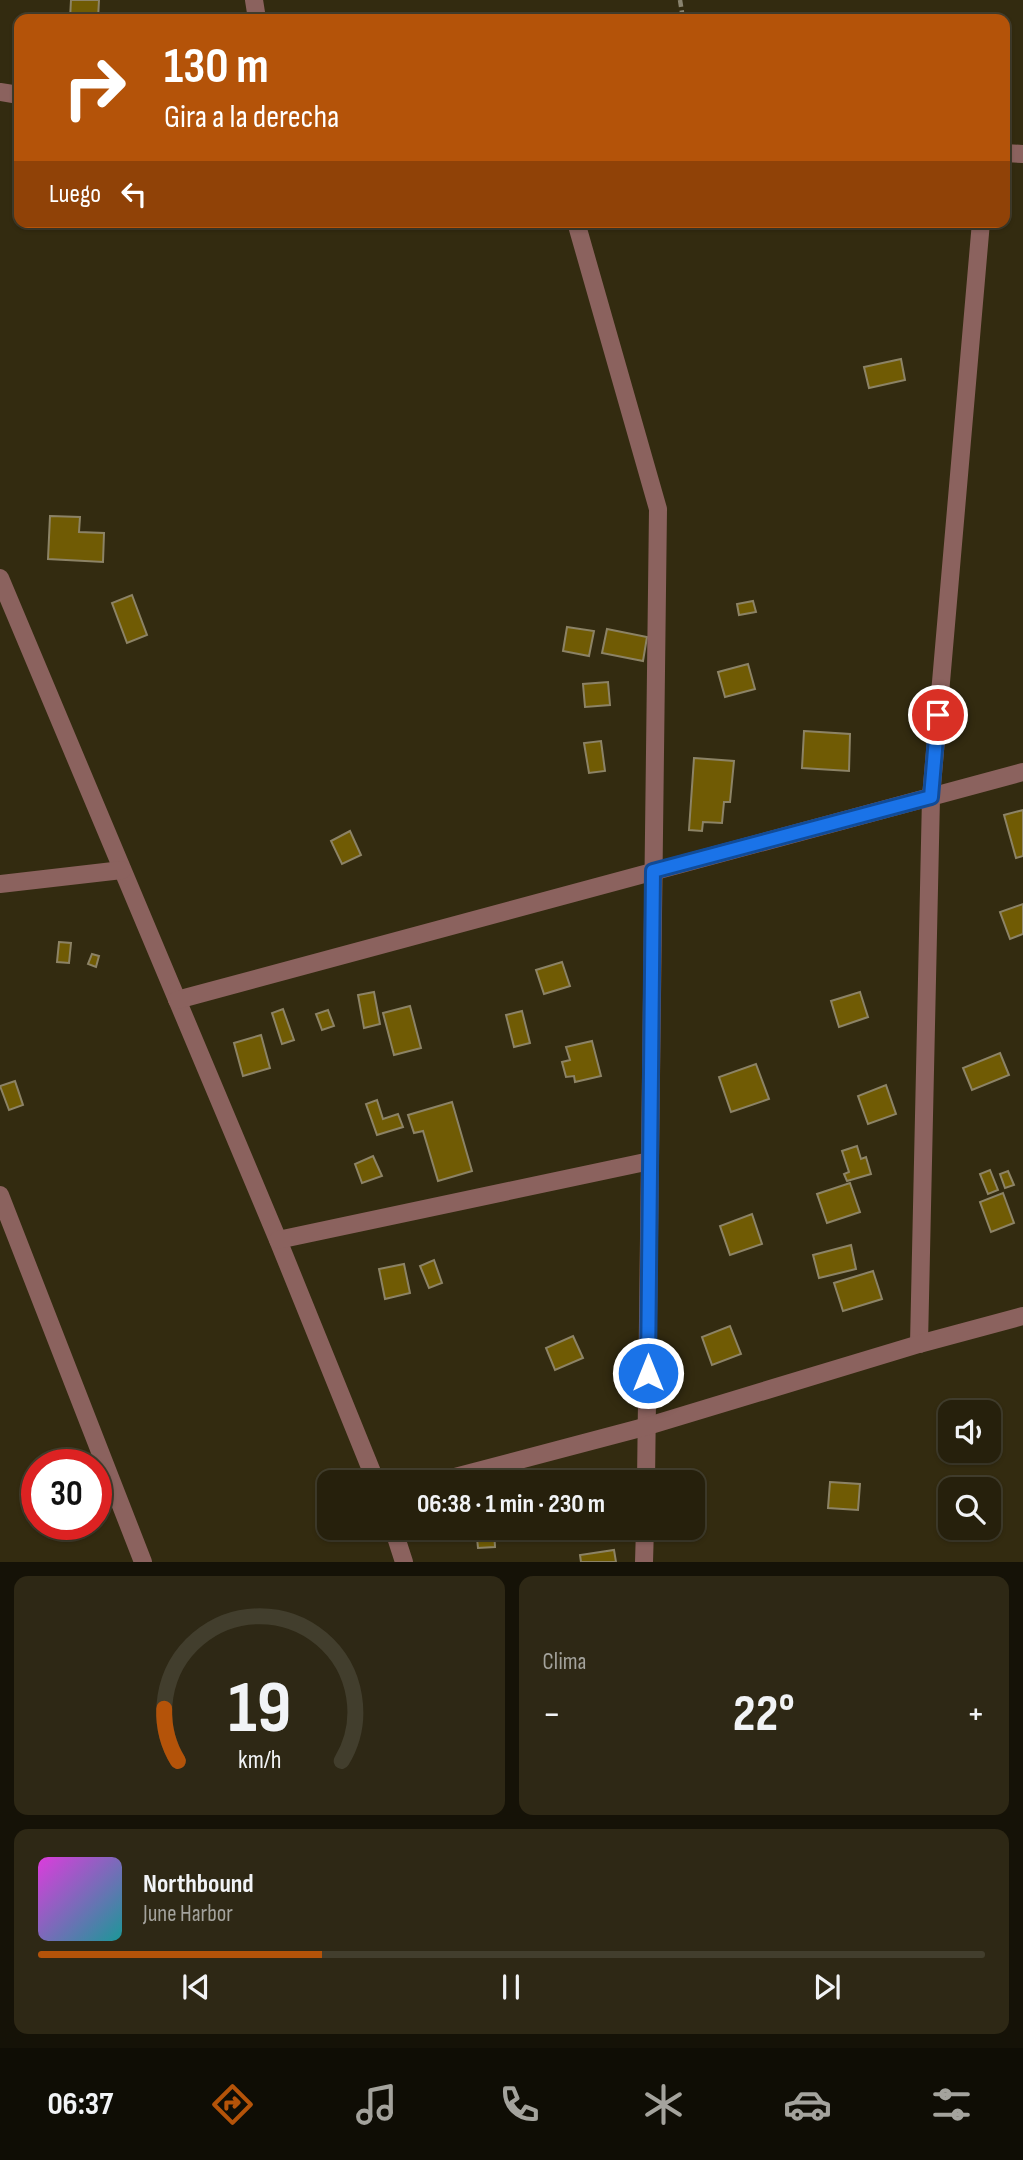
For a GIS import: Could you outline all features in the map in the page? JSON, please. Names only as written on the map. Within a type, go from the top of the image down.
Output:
[{"type":"street","points":[[578,228],[658,509],[646,1470]]},
{"type":"street","points":[[919,1344],[931,797],[980,228]]},
{"type":"street","points":[[0,578],[278,1240],[371,1470]]},
{"type":"street","points":[[177,1000],[1023,772]]},
{"type":"street","points":[[0,884],[122,870]]},
{"type":"street","points":[[278,1240],[650,1161]]},
{"type":"street","points":[[0,1195],[143,1562]]},
{"type":"street","points":[[481,1470],[648,1426],[919,1344],[1023,1316]]},
{"type":"street","points":[[397,1540],[404,1562]]},
{"type":"street","points":[[644,1562],[645,1540]]},
{"type":"building","points":[[71,0],[99,0],[98,14],[70,14]]},
{"type":"building","points":[[901,359],[905,380],[869,388],[864,367]]},
{"type":"building","points":[[50,516],[80,517],[79,532],[104,533],[103,562],[48,559]]},
{"type":"building","points":[[132,595],[147,635],[127,643],[112,603]]},
{"type":"building","points":[[753,601],[756,612],[739,615],[737,604]]},
{"type":"building","points":[[567,627],[594,631],[589,656],[563,651]]},
{"type":"building","points":[[607,629],[647,637],[643,661],[602,653]]},
{"type":"building","points":[[748,664],[755,689],[725,697],[718,672]]},
{"type":"building","points":[[608,682],[610,705],[585,707],[583,684]]},
{"type":"building","points":[[804,731],[850,734],[849,771],[802,768]]},
{"type":"building","points":[[601,741],[605,771],[589,773],[584,743]]},
{"type":"building","points":[[694,758],[734,761],[730,802],[724,802],[722,823],[703,822],[702,831],[689,830]]},
{"type":"building","points":[[1023,810],[1023,856],[1016,858],[1004,815]]},
{"type":"building","points":[[350,831],[361,855],[342,864],[331,841]]},
{"type":"building","points":[[1023,904],[1023,934],[1010,939],[1000,912]]},
{"type":"building","points":[[59,942],[71,943],[69,963],[57,962]]},
{"type":"building","points":[[92,954],[99,956],[96,967],[88,964]]},
{"type":"building","points":[[562,962],[570,986],[544,994],[536,970]]},
{"type":"building","points":[[374,992],[380,1024],[364,1028],[358,995]]},
{"type":"building","points":[[860,992],[868,1017],[839,1027],[831,1001]]},
{"type":"building","points":[[410,1006],[421,1048],[394,1055],[383,1013]]},
{"type":"building","points":[[283,1009],[294,1040],[282,1044],[272,1013]]},
{"type":"building","points":[[328,1010],[334,1026],[322,1030],[316,1014]]},
{"type":"building","points":[[522,1011],[530,1043],[514,1047],[506,1015]]},
{"type":"building","points":[[261,1035],[270,1068],[243,1076],[234,1043]]},
{"type":"building","points":[[592,1041],[601,1076],[575,1082],[574,1076],[566,1077],[562,1062],[570,1060],[566,1047]]},
{"type":"building","points":[[1000,1053],[1009,1075],[972,1090],[963,1068]]},
{"type":"building","points":[[756,1064],[769,1099],[731,1112],[719,1077]]},
{"type":"building","points":[[15,1081],[23,1105],[9,1110],[0,1086]]},
{"type":"building","points":[[886,1085],[896,1114],[868,1124],[858,1096]]},
{"type":"building","points":[[377,1100],[383,1119],[398,1114],[403,1127],[377,1135],[366,1104]]},
{"type":"building","points":[[452,1102],[472,1171],[438,1181],[423,1131],[414,1133],[408,1115]]},
{"type":"building","points":[[857,1146],[861,1159],[866,1157],[871,1174],[847,1181],[844,1174],[849,1172],[842,1151]]},
{"type":"building","points":[[373,1156],[382,1176],[362,1183],[355,1164]]},
{"type":"building","points":[[990,1170],[998,1190],[988,1194],[980,1174]]},
{"type":"building","points":[[1008,1171],[1014,1185],[1005,1188],[1000,1174]]},
{"type":"building","points":[[850,1183],[860,1212],[827,1223],[817,1194]]},
{"type":"building","points":[[1003,1193],[1014,1223],[991,1232],[980,1202]]},
{"type":"building","points":[[752,1214],[762,1244],[730,1255],[720,1226]]},
{"type":"building","points":[[851,1245],[856,1269],[819,1278],[813,1255]]},
{"type":"building","points":[[434,1260],[442,1283],[429,1288],[420,1266]]},
{"type":"building","points":[[404,1264],[410,1293],[385,1299],[379,1269]]},
{"type":"building","points":[[873,1271],[882,1299],[843,1311],[834,1283]]},
{"type":"building","points":[[730,1326],[741,1354],[712,1365],[702,1337]]},
{"type":"building","points":[[573,1336],[583,1358],[555,1370],[546,1348]]},
{"type":"building","points":[[830,1482],[860,1484],[858,1510],[828,1508]]},
{"type":"building","points":[[477,1540],[495,1540],[495,1547],[478,1548]]},
{"type":"building","points":[[614,1550],[616,1562],[581,1562],[580,1555]]},
{"type":"route","points":[[648,1373],[653,871],[931,797],[938,715]]}]
